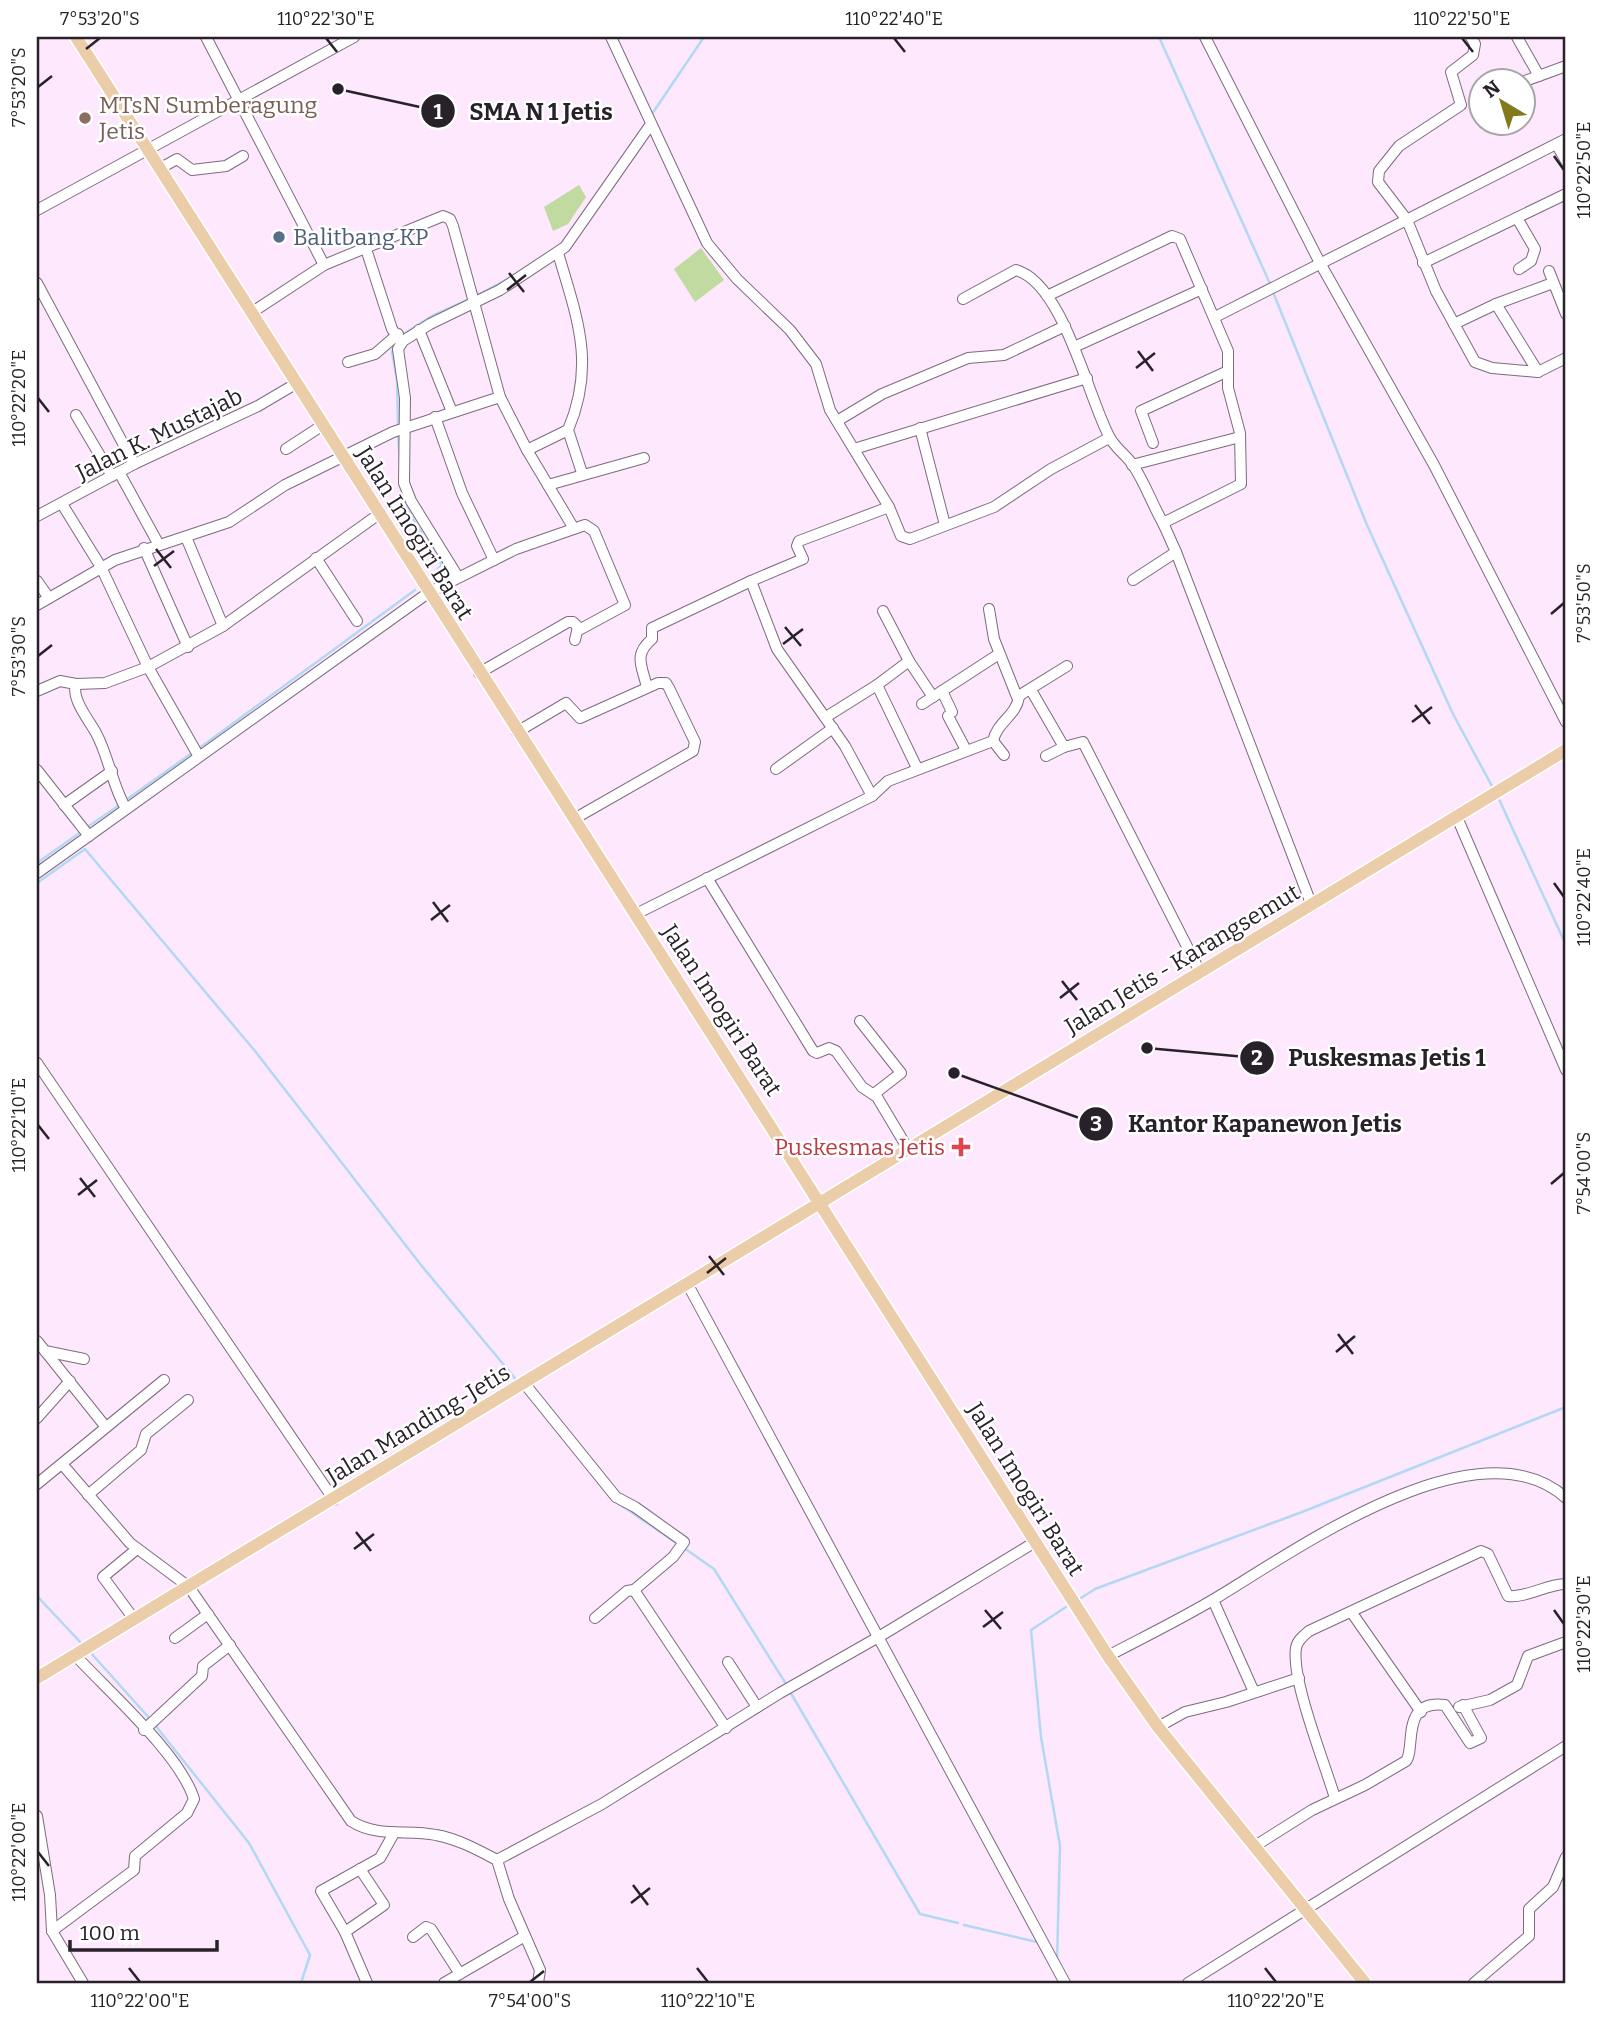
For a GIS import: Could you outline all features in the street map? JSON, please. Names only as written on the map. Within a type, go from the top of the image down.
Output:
[{"type":"main road","name":"Jalan Imogiri Barat","points":[[76,37],[1108,1656],[1158,1727],[1365,1983]]},
{"type":"main road","name":"Jalan Jetis - Karangsemut","points":[[819,1202],[1566,750]]},
{"type":"main road","name":"Jalan Manding-Jetis","points":[[37,1678],[334,1500],[819,1202]]},
{"type":"street","points":[[37,210],[146,148],[355,37]]},
{"type":"street","points":[[611,37],[707,243],[737,279],[761,299],[816,364],[830,410],[889,507],[901,536],[905,539],[995,507],[1051,468],[1109,438]]},
{"type":"street","points":[[1205,37],[1320,263],[1433,465],[1566,722]]},
{"type":"street","points":[[1471,37],[1475,44],[1473,55],[1451,72],[1461,105],[1399,146],[1379,171],[1378,182],[1407,220],[1423,263],[1475,362],[1538,372],[1566,358]]},
{"type":"street","points":[[1517,37],[1539,76]]},
{"type":"street","points":[[211,39],[324,265]]},
{"type":"street","points":[[1536,77],[1566,66]]},
{"type":"street","points":[[348,362],[375,354],[399,338],[473,302],[558,253],[649,120]]},
{"type":"street","points":[[1215,317],[1566,139]]},
{"type":"street","points":[[1556,145],[1566,161]]},
{"type":"street","points":[[159,169],[179,158],[192,170],[226,166],[243,156]]},
{"type":"street","points":[[1423,263],[1566,194]]},
{"type":"street","points":[[251,313],[324,265],[437,218],[450,219],[500,397],[527,450],[573,527]]},
{"type":"street","points":[[1517,218],[1535,249],[1531,261],[1519,269]]},
{"type":"street","points":[[1047,296],[1172,236],[1180,239],[1188,250],[1228,351],[1228,388],[1240,437],[1241,484],[1163,523]]},
{"type":"street","points":[[366,249],[392,329],[399,338],[397,356],[405,398],[399,429],[407,492],[458,577]]},
{"type":"street","points":[[558,253],[581,333],[583,376],[580,401],[568,430],[582,474]]},
{"type":"street","points":[[963,299],[1016,270],[1022,272],[1047,296],[1065,326],[1109,438],[1132,465],[1176,552],[1312,906]]},
{"type":"street","points":[[1549,271],[1566,314]]},
{"type":"street","points":[[37,283],[134,464]]},
{"type":"street","points":[[1454,324],[1496,304],[1553,283]]},
{"type":"street","points":[[1074,347],[1202,289]]},
{"type":"street","points":[[1496,304],[1538,372]]},
{"type":"street","points":[[837,421],[882,394],[968,358],[1004,355],[1065,326]]},
{"type":"street","points":[[419,330],[452,412]]},
{"type":"street","points":[[1153,443],[1141,411],[1228,371]]},
{"type":"street","points":[[854,449],[1087,378]]},
{"type":"street","name":"Jalan K. Mustajab","points":[[37,516],[134,464],[258,406],[297,383]]},
{"type":"street","points":[[37,605],[101,567],[144,548],[186,537],[237,518],[285,485],[399,429],[500,397]]},
{"type":"street","points":[[76,415],[159,545]]},
{"type":"street","points":[[435,417],[462,492],[494,559]]},
{"type":"street","points":[[286,449],[323,425]]},
{"type":"street","points":[[920,428],[945,525]]},
{"type":"street","points":[[527,450],[568,430]]},
{"type":"street","points":[[1132,465],[1240,437]]},
{"type":"street","points":[[548,485],[644,458]]},
{"type":"street","points":[[62,504],[101,567],[148,667],[195,750]]},
{"type":"street","points":[[647,687],[640,654],[643,646],[652,639],[652,628],[751,580],[803,559],[797,546],[799,541],[889,507]]},
{"type":"street","points":[[37,691],[60,681],[76,684],[115,681],[188,647],[223,626],[379,514]]},
{"type":"street","points":[[37,873],[85,830],[195,750],[428,593],[494,559],[573,527],[585,525],[594,531],[625,605],[574,633],[575,640]]},
{"type":"street","points":[[186,537],[223,626]]},
{"type":"street","points":[[144,548],[188,647]]},
{"type":"street","points":[[1133,580],[1176,552]]},
{"type":"street","points":[[316,558],[357,621]]},
{"type":"street","points":[[751,580],[777,649],[826,717],[872,796]]},
{"type":"street","points":[[37,581],[49,598]]},
{"type":"street","points":[[636,914],[872,796],[888,780],[993,740],[1000,725],[1017,708],[1019,697],[999,654],[989,609]]},
{"type":"street","points":[[883,611],[909,661],[950,714],[965,750]]},
{"type":"street","points":[[479,673],[568,622],[573,622],[580,629]]},
{"type":"street","points":[[922,704],[999,654]]},
{"type":"street","points":[[826,717],[909,661]]},
{"type":"street","points":[[1019,697],[1067,666]]},
{"type":"street","points":[[76,684],[75,695],[97,734],[123,804]]},
{"type":"street","points":[[517,732],[566,703],[582,717],[647,687],[666,684],[683,714],[695,747],[575,819]]},
{"type":"street","points":[[877,685],[917,768]]},
{"type":"street","points":[[1031,690],[1064,747]]},
{"type":"street","points":[[776,769],[833,728]]},
{"type":"street","points":[[993,740],[1004,755]]},
{"type":"street","points":[[1046,756],[1078,742],[1084,744],[1200,972]]},
{"type":"street","points":[[37,769],[85,830]]},
{"type":"street","points":[[64,805],[112,771]]},
{"type":"street","points":[[1456,815],[1566,1070]]},
{"type":"street","points":[[707,878],[813,1051],[817,1053],[833,1048],[862,1087],[874,1094],[908,1149]]},
{"type":"street","points":[[860,1021],[901,1073],[874,1094]]},
{"type":"street","points":[[37,1063],[334,1500]]},
{"type":"street","points":[[688,1284],[876,1639],[1062,1978]]},
{"type":"street","points":[[37,1341],[105,1426]]},
{"type":"street","points":[[45,1351],[84,1359]]},
{"type":"street","points":[[37,1484],[164,1380]]},
{"type":"street","points":[[37,1418],[70,1381]]},
{"type":"street","points":[[522,1385],[616,1497],[635,1507],[684,1542],[673,1557],[595,1618]]},
{"type":"street","points":[[88,1495],[141,1450],[146,1434],[188,1400]]},
{"type":"street","points":[[62,1464],[137,1549],[189,1587],[348,1818],[392,1838],[436,1835],[497,1860],[542,1975],[538,1983]]},
{"type":"street","points":[[1108,1656],[1213,1600],[1372,1506],[1410,1490],[1510,1472],[1552,1485],[1566,1498]]},
{"type":"street","points":[[497,1860],[602,1804],[757,1707],[876,1639],[1035,1542]]},
{"type":"street","points":[[134,1619],[103,1578],[137,1549]]},
{"type":"street","points":[[1335,1798],[1299,1678],[1296,1647],[1301,1637],[1481,1551],[1488,1555],[1508,1596],[1516,1597],[1555,1584],[1566,1584]]},
{"type":"street","points":[[634,1590],[726,1728]]},
{"type":"street","points":[[1213,1600],[1254,1692]]},
{"type":"street","points":[[1352,1613],[1421,1712]]},
{"type":"street","points":[[175,1638],[208,1614]]},
{"type":"street","points":[[1452,1712],[1463,1705],[1504,1693],[1518,1684],[1528,1656],[1566,1642]]},
{"type":"street","points":[[145,1728],[202,1676],[203,1666],[230,1645]]},
{"type":"street","points":[[52,1931],[134,1870],[135,1856],[187,1813],[194,1799],[188,1781],[145,1728],[76,1653]]},
{"type":"street","points":[[728,1662],[757,1707]]},
{"type":"street","points":[[1158,1727],[1185,1712],[1299,1678]]},
{"type":"street","points":[[1255,1846],[1335,1798],[1365,1785],[1406,1761],[1410,1757],[1410,1730],[1421,1712],[1439,1704],[1452,1712],[1469,1743],[1481,1738],[1463,1705]]},
{"type":"street","points":[[1188,1983],[1566,1746]]},
{"type":"street","points":[[37,1816],[47,1873],[52,1931],[83,1983]]},
{"type":"street","points":[[367,1983],[345,1932],[321,1891],[380,1858],[392,1838]]},
{"type":"street","points":[[1474,1983],[1529,1936],[1529,1909],[1553,1887],[1566,1857]]},
{"type":"street","points":[[345,1932],[384,1905],[360,1869]]},
{"type":"street","points":[[413,1937],[426,1927],[431,1928],[460,1974]]},
{"type":"street","points":[[444,1983],[525,1936]]},
{"type":"green space","points":[[579,185],[586,197],[568,224],[553,231],[544,207]]},
{"type":"green space","points":[[701,248],[724,280],[695,302],[674,269]]},
{"type":"waterway","points":[[652,114],[704,37]]},
{"type":"waterway","points":[[1159,37],[1271,286]]},
{"type":"waterway","points":[[476,296],[513,276]]},
{"type":"waterway","points":[[1273,292],[1367,525],[1453,714],[1493,788]]},
{"type":"waterway","points":[[402,335],[432,316],[470,299]]},
{"type":"waterway","points":[[395,342],[392,352],[397,380],[398,428]]},
{"type":"waterway","points":[[398,435],[400,460]]},
{"type":"waterway","points":[[407,504],[411,516],[442,565],[437,570]]},
{"type":"waterway","points":[[198,749],[415,590]]},
{"type":"waterway","points":[[126,800],[192,753]]},
{"type":"waterway","points":[[1498,797],[1566,945]]},
{"type":"waterway","points":[[86,828],[121,804]]},
{"type":"waterway","points":[[37,863],[81,832]]},
{"type":"waterway","points":[[37,883],[85,849],[255,1051],[421,1265],[518,1382]]},
{"type":"waterway","points":[[1081,1598],[1095,1589],[1302,1512],[1566,1407]]},
{"type":"waterway","points":[[612,1499],[678,1544]]},
{"type":"waterway","points":[[684,1548],[714,1569],[786,1684]]},
{"type":"waterway","points":[[37,1596],[83,1645]]},
{"type":"waterway","points":[[1057,1961],[1060,1846],[1041,1737],[1031,1630],[1066,1607]]},
{"type":"waterway","points":[[90,1652],[151,1720]]},
{"type":"waterway","points":[[789,1690],[920,1914],[958,1923]]},
{"type":"waterway","points":[[155,1725],[249,1843],[310,1955],[301,1983]]},
{"type":"waterway","points":[[964,1925],[1037,1942],[1041,1947]]},
{"type":"place","name":"SMA N 1 Jetis","points":[[338,89]]},
{"type":"place","name":"MTsN Sumberagung Jetis","points":[[85,118]]},
{"type":"place","name":"Balitbang KP","points":[[279,237]]},
{"type":"place","name":"Puskesmas Jetis 1","points":[[1147,1048]]},
{"type":"place","name":"Kantor Kapanewon Jetis","points":[[954,1073]]},
{"type":"place","name":"Puskesmas Jetis","points":[[961,1147]]}]
